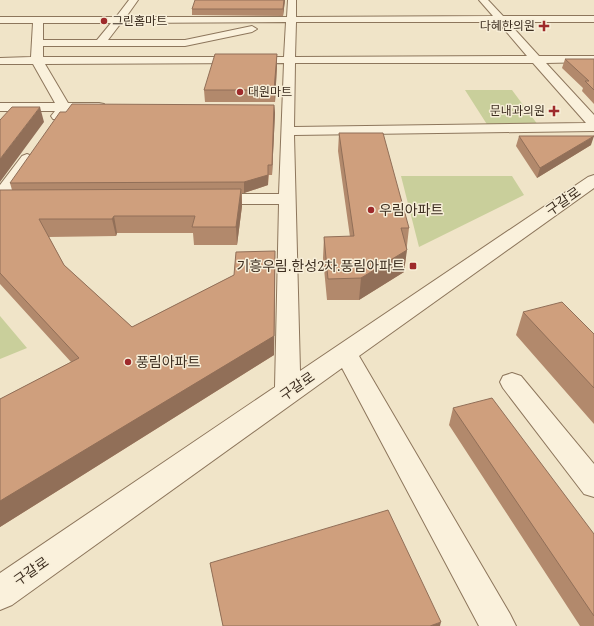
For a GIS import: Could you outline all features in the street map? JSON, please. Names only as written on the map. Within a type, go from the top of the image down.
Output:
[{"type":"street","points":[[100,43],[134,0]]},
{"type":"street","points":[[288,392],[287,131],[292,0]]},
{"type":"street","points":[[483,0],[594,123]]},
{"type":"street","points":[[0,20],[594,19]]},
{"type":"street","points":[[38,20],[37,61],[64,107]]},
{"type":"street","points":[[38,43],[185,43],[252,29],[253,20]]},
{"type":"street","points":[[0,61],[594,58]]},
{"type":"street","points":[[0,107],[111,107]]},
{"type":"street","points":[[50,126],[64,107]]},
{"type":"street","points":[[273,108],[288,108]]},
{"type":"street","points":[[287,131],[594,127]]},
{"type":"street","points":[[5,199],[37,146]]},
{"type":"street","name":"구갈로","points":[[0,592],[594,180]]},
{"type":"street","points":[[200,199],[288,199]]},
{"type":"street","points":[[345,352],[498,626]]},
{"type":"street","points":[[512,382],[594,485]]},
{"type":"green space","points":[[465,90],[512,90],[538,125],[488,126]]},
{"type":"green space","points":[[401,176],[512,176],[524,195],[419,247]]},
{"type":"green space","points":[[0,316],[27,348],[0,359]]},
{"type":"building","points":[[195,0],[284,0],[283,9],[192,9]]},
{"type":"building","points":[[215,54],[277,54],[274,90],[204,90]]},
{"type":"building","points":[[565,59],[594,59],[594,90],[585,81],[589,81]]},
{"type":"building","points":[[72,104],[274,105],[272,165],[268,165],[268,175],[244,182],[10,183],[60,112],[66,112]]},
{"type":"building","points":[[12,107],[40,107],[0,159],[0,120]]},
{"type":"building","points":[[339,133],[383,133],[409,228],[401,228],[407,250],[361,278],[328,279],[324,237],[354,236]]},
{"type":"building","points":[[519,136],[594,136],[540,168]]},
{"type":"building","points":[[241,189],[236,227],[192,227],[195,216],[114,216],[112,219],[39,219],[64,265],[132,327],[234,275],[236,252],[275,251],[274,336],[0,501],[0,399],[79,358],[0,273],[0,190]]},
{"type":"building","points":[[562,302],[594,334],[594,388],[523,312]]},
{"type":"building","points":[[492,398],[594,534],[594,616],[453,408]]},
{"type":"building","points":[[388,510],[441,622],[430,626],[223,626],[210,563]]},
{"type":"place","name":"그린홈마트","points":[[104,21]]},
{"type":"place","name":"다혜한의원","points":[[544,26]]},
{"type":"place","name":"대원마트","points":[[240,92]]},
{"type":"place","name":"문내과의원","points":[[554,111]]},
{"type":"place","name":"우림아파트","points":[[371,210]]},
{"type":"place","name":"기흥우림.한성2차.풍림아파트","points":[[413,266]]},
{"type":"place","name":"풍림아파트","points":[[128,362]]}]
